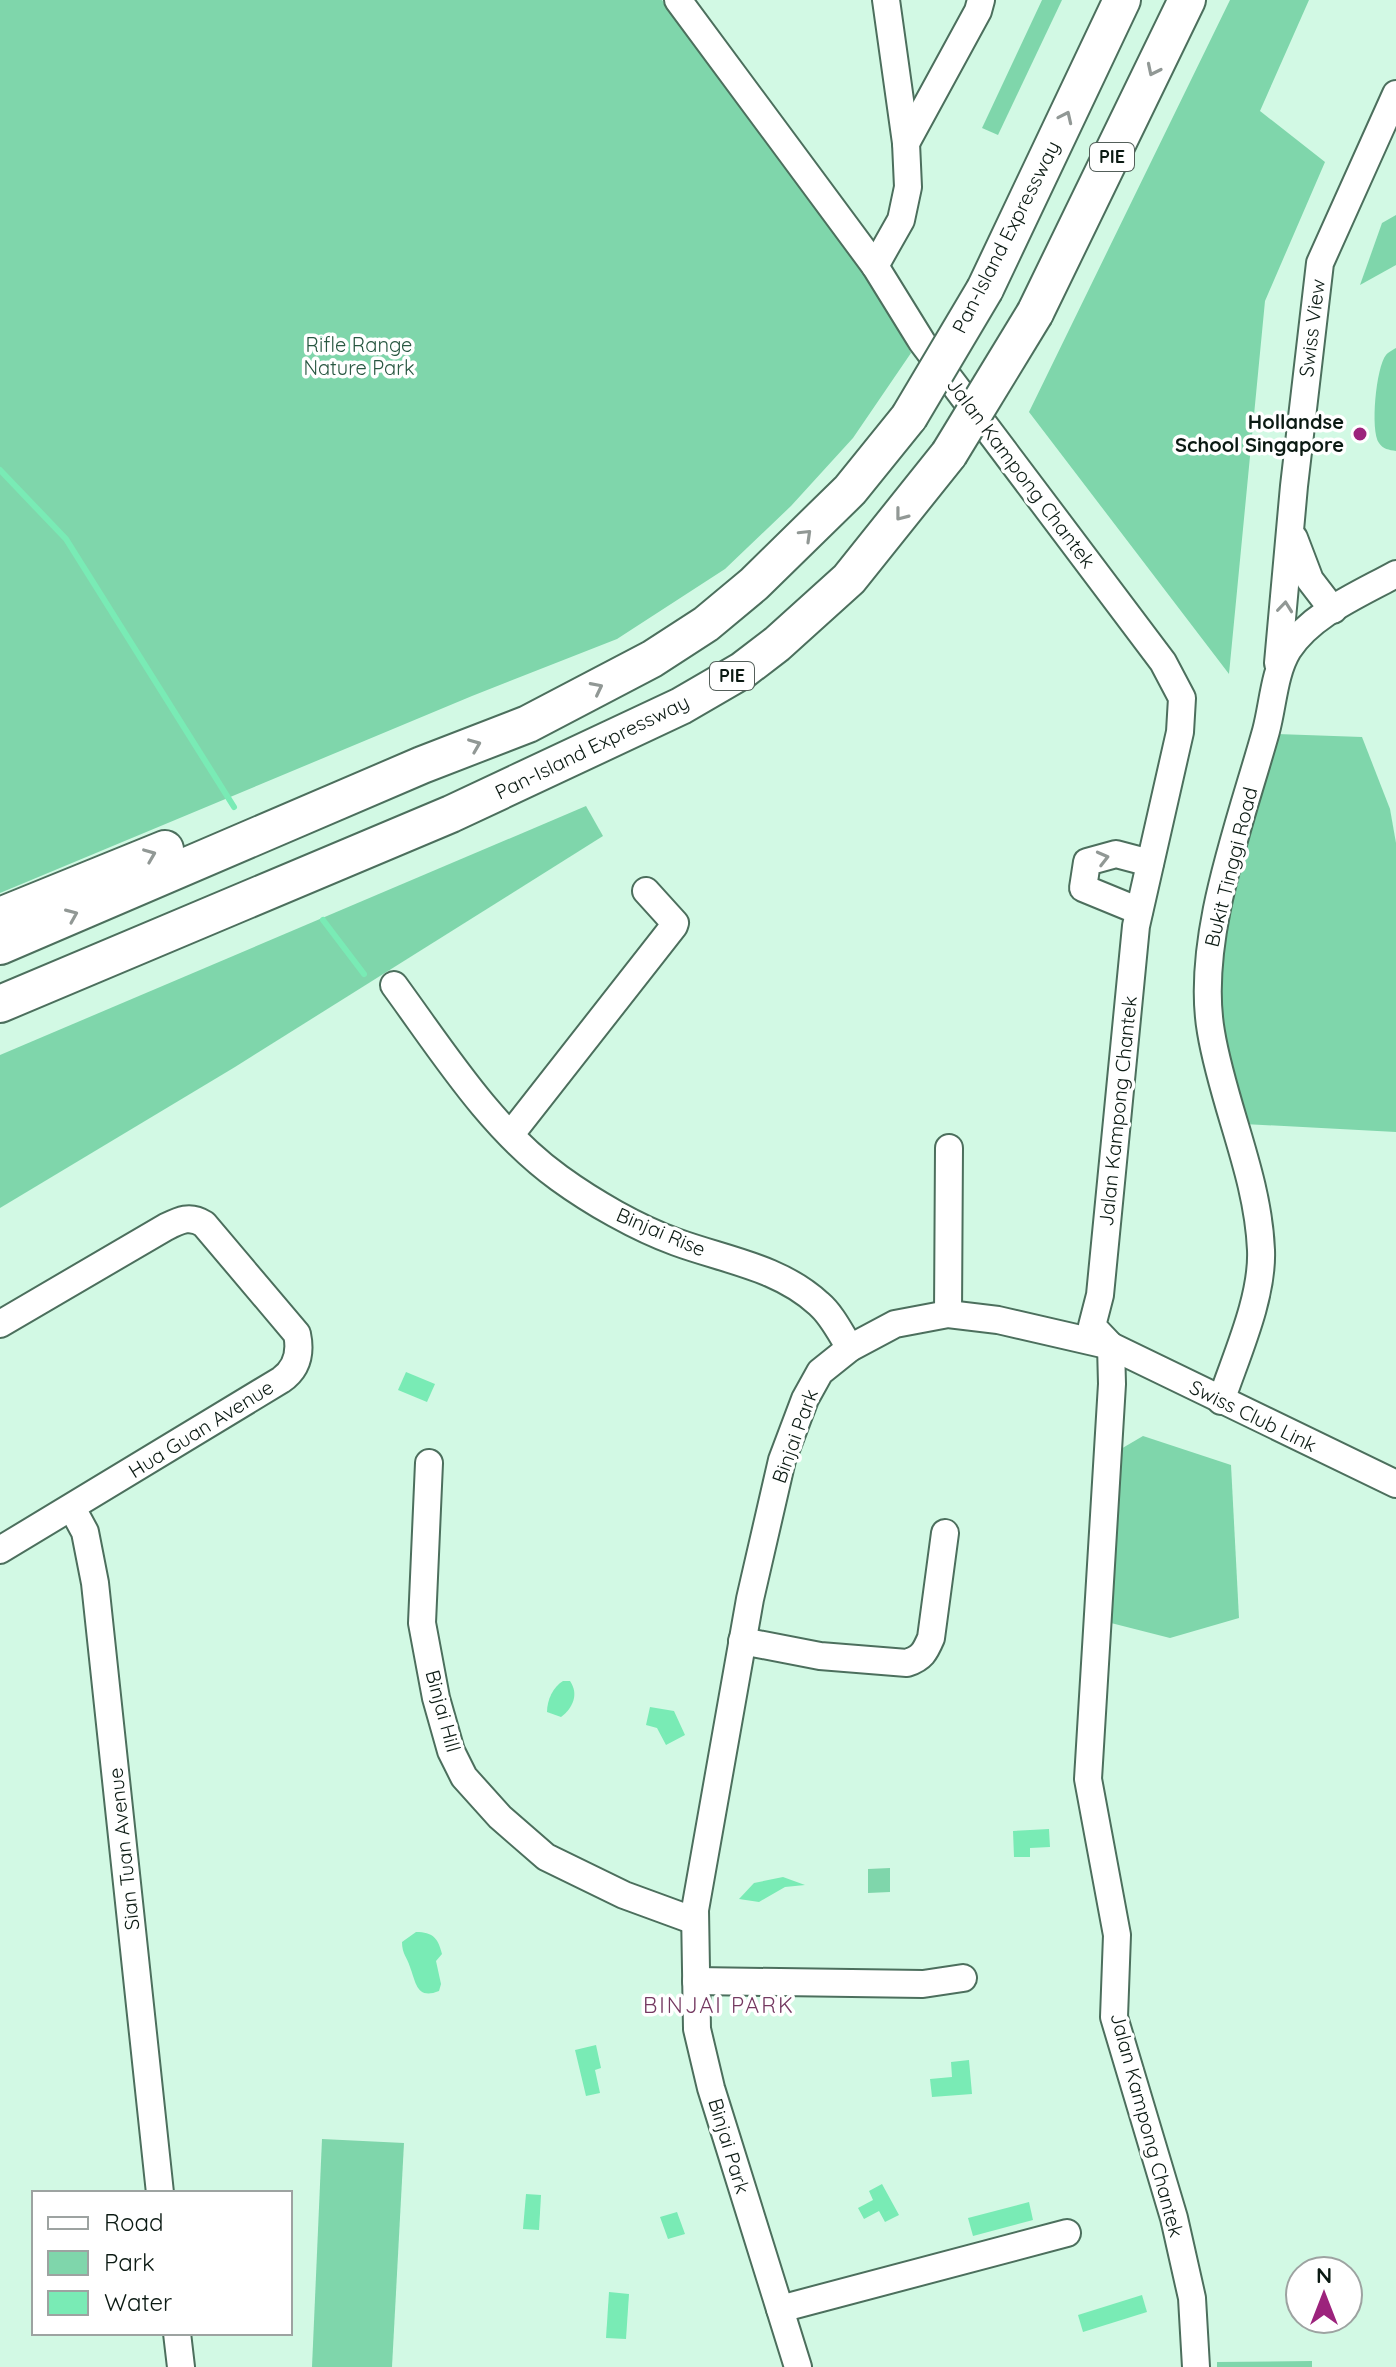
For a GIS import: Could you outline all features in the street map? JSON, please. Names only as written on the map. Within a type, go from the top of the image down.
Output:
[{"type":"highway","name":"Pan-Island Expressway","points":[[0,946],[422,765],[528,724],[652,659],[706,624],[754,584],[850,490],[909,417],[985,289],[1122,0]]},
{"type":"highway","name":"Pan-Island Expressway","points":[[0,1004],[451,814],[681,706],[743,670],[799,625],[849,579],[949,454],[1035,313],[1187,0]]},
{"type":"highway","points":[[0,916],[230,822],[422,765]]},
{"type":"highway","points":[[0,1030],[276,912],[451,814]]},
{"type":"street","name":"Jalan Kampong Chantek","points":[[678,0],[875,266],[922,342],[1163,662],[1182,698],[1180,732],[1139,911],[1100,1295],[1092,1326],[1111,1346],[1112,1384],[1088,1779],[1117,1935],[1114,2017],[1174,2218],[1192,2298],[1196,2367]]},
{"type":"street","points":[[867,0],[889,30]]},
{"type":"street","points":[[875,266],[894,234],[905,205],[909,170],[886,0]]},
{"type":"street","points":[[906,143],[978,11],[981,0]]},
{"type":"street","name":"Swiss View","points":[[1276,683],[1297,457],[1320,263],[1396,94]]},
{"type":"street","name":"Swiss View","points":[[1292,530],[1310,580],[1333,610]]},
{"type":"street","name":"Bukit Tinggi Road","points":[[1221,1401],[1256,1296],[1262,1252],[1257,1206],[1211,1032],[1207,991],[1210,946],[1218,903],[1287,651],[1305,630],[1333,610],[1396,574]]},
{"type":"street","points":[[1139,911],[1083,888],[1087,862],[1116,854],[1150,863]]},
{"type":"street","points":[[511,1134],[674,926],[675,923],[646,891]]},
{"type":"street","name":"Binjai Rise","points":[[394,985],[446,1057],[511,1134],[557,1177],[600,1205],[673,1241],[770,1272],[800,1289],[822,1305],[850,1348]]},
{"type":"street","points":[[948,1314],[949,1148]]},
{"type":"street","name":"Hua Guan Avenue","points":[[0,1324],[166,1227],[195,1218],[204,1224],[297,1334],[298,1354],[293,1370],[287,1375],[0,1550]]},
{"type":"street","name":"Binjai Park","points":[[798,2367],[711,2088],[696,2027],[695,1921],[742,1641],[782,1460],[805,1399],[820,1372],[850,1348],[895,1324],[948,1314],[1021,1325],[1111,1346]]},
{"type":"street","name":"Swiss Club Link","points":[[1111,1346],[1396,1484]]},
{"type":"street","name":"Binjai Hill","points":[[429,1463],[422,1623],[436,1698],[451,1751],[464,1777],[500,1817],[546,1857],[624,1895],[695,1921]]},
{"type":"street","name":"Sian Tuan Avenue","points":[[72,1508],[85,1532],[95,1583],[160,2191]]},
{"type":"street","points":[[742,1641],[844,1659],[907,1663],[918,1659],[925,1653],[931,1638],[945,1533]]},
{"type":"street","points":[[696,1981],[923,1984],[963,1978]]},
{"type":"street","points":[[780,2309],[1067,2233]]},
{"type":"street","points":[[177,2335],[181,2367]]},
{"type":"green space","name":"Rifle Range Nature Park","points":[[0,0],[662,0],[852,255],[911,353],[853,438],[791,506],[725,569],[617,639],[472,696],[0,893]]},
{"type":"green space","points":[[1042,0],[1062,0],[998,135],[982,128]]},
{"type":"green space","points":[[1230,0],[1309,0],[1260,111],[1325,162],[1265,301],[1229,674],[1029,412]]},
{"type":"green space","points":[[1396,215],[1396,265],[1360,285],[1382,223]]},
{"type":"green space","points":[[1396,348],[1396,451],[1379,443],[1375,413],[1382,362]]},
{"type":"green space","points":[[1277,734],[1362,737],[1390,809],[1396,843],[1396,1132],[1244,1124],[1217,1018],[1221,930]]},
{"type":"green space","points":[[586,806],[603,836],[235,1067],[0,1208],[0,1055]]},
{"type":"green space","points":[[1143,1436],[1231,1465],[1239,1618],[1170,1638],[1111,1623],[1114,1453]]},
{"type":"green space","points":[[890,1868],[890,1892],[868,1893],[868,1869]]},
{"type":"green space","points":[[322,2139],[404,2143],[392,2367],[312,2367]]},
{"type":"green space","points":[[1312,2361],[1312,2367],[1217,2367],[1217,2362]]},
{"type":"water","points":[[406,1372],[435,1384],[427,1402],[398,1390]]},
{"type":"water","points":[[563,1681],[570,1681],[574,1696],[569,1709],[561,1717],[547,1712],[551,1694]]},
{"type":"water","points":[[650,1707],[674,1711],[685,1735],[666,1745],[657,1728],[646,1725]]},
{"type":"water","points":[[1049,1829],[1050,1847],[1030,1848],[1030,1857],[1014,1857],[1013,1831]]},
{"type":"water","points":[[783,1877],[805,1885],[785,1887],[759,1902],[739,1899],[754,1883]]},
{"type":"water","points":[[416,1932],[431,1935],[439,1944],[442,1954],[436,1961],[441,1984],[439,1991],[422,1992],[416,1984],[402,1942]]},
{"type":"water","points":[[596,2045],[601,2068],[595,2070],[600,2093],[586,2096],[575,2050]]},
{"type":"water","points":[[969,2060],[972,2094],[932,2097],[930,2079],[952,2077],[951,2062]]},
{"type":"water","points":[[882,2184],[899,2215],[885,2222],[879,2211],[864,2219],[858,2208],[873,2200],[869,2191]]},
{"type":"water","points":[[526,2194],[541,2195],[539,2230],[523,2229]]},
{"type":"water","points":[[1029,2202],[1033,2220],[973,2236],[968,2218]]},
{"type":"water","points":[[677,2212],[685,2234],[668,2239],[660,2217]]},
{"type":"water","points":[[609,2292],[629,2294],[626,2339],[606,2338]]},
{"type":"water","points":[[1142,2295],[1147,2312],[1083,2332],[1078,2315]]},
{"type":"waterway","points":[[0,470],[66,539],[234,807]]},
{"type":"waterway","points":[[323,920],[364,974]]},
{"type":"place","name":"Hollandse School Singapore","points":[[1360,434]]},
{"type":"district","name":"BINJAI PARK","points":[[719,2005]]}]
